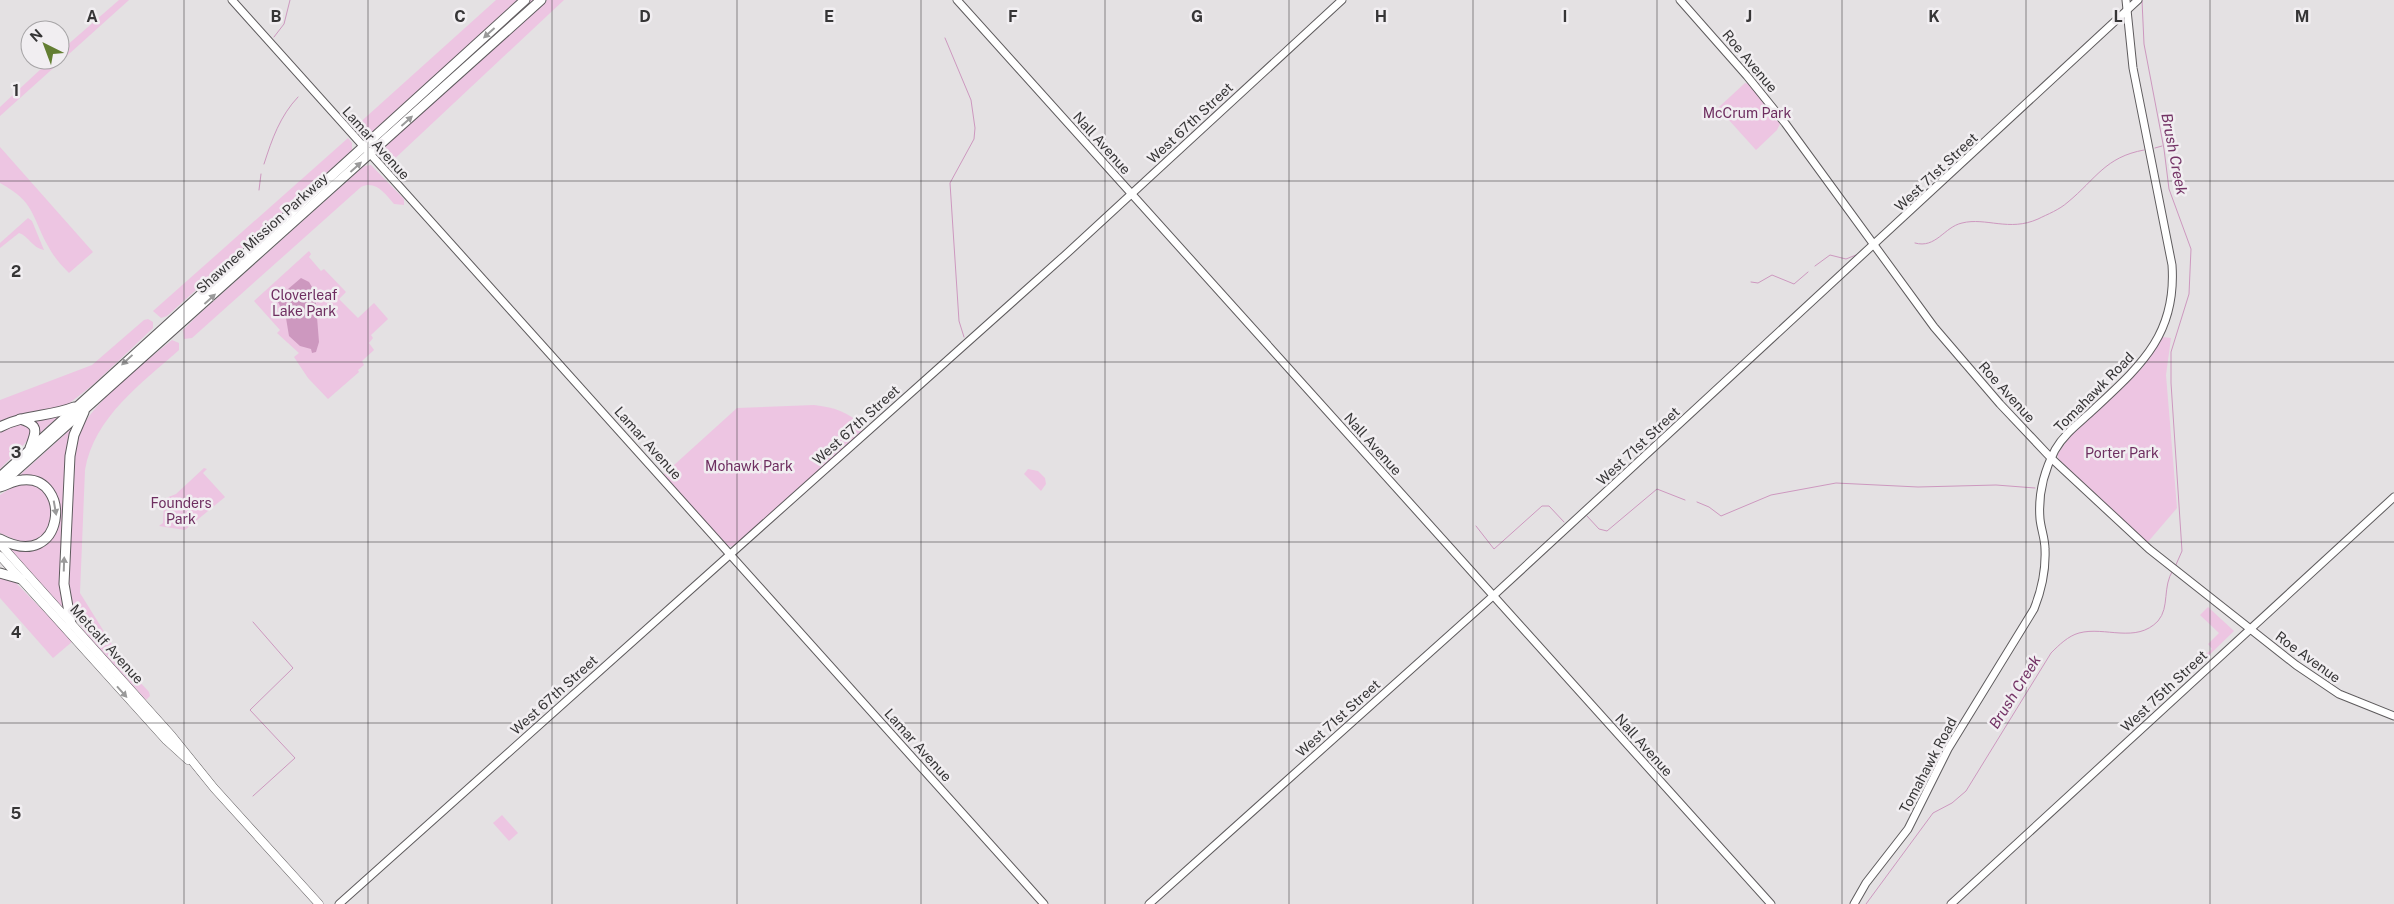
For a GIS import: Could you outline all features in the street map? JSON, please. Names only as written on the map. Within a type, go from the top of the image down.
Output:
[{"type":"highway","name":"Shawnee Mission Parkway","points":[[0,486],[163,327],[525,0]]},
{"type":"highway","name":"Shawnee Mission Parkway","points":[[0,477],[174,332],[541,0]]},
{"type":"highway","points":[[174,332],[176,316]]},
{"type":"highway","points":[[160,343],[163,327]]},
{"type":"highway","points":[[0,427],[20,418],[53,414],[83,407]]},
{"type":"highway","points":[[72,624],[64,584],[70,456],[74,435],[83,407]]},
{"type":"highway","points":[[20,418],[29,421],[34,428],[35,435],[29,451]]},
{"type":"highway","points":[[0,486],[21,480],[36,482],[49,492],[57,513],[50,533],[38,544],[20,547],[0,539]]},
{"type":"highway","points":[[0,573],[21,579]]},
{"type":"main road","name":"Metcalf Avenue","points":[[0,544],[172,736],[192,764]]},
{"type":"main road","name":"Metcalf Avenue","points":[[0,556],[166,740],[192,764],[319,904]]},
{"type":"street","name":"Lamar Avenue","points":[[232,0],[1044,904]]},
{"type":"street","name":"Nall Avenue","points":[[957,0],[1492,596],[1772,904]]},
{"type":"street","name":"West 67th Street","points":[[339,904],[1132,194],[1342,0]]},
{"type":"street","name":"Roe Avenue","points":[[1680,0],[1748,76],[1953,350],[2051,458],[2100,506],[2179,574],[2249,630],[2328,688],[2356,702],[2394,716]]},
{"type":"street","name":"Tomahawk Road","points":[[1854,904],[1866,883],[1908,829],[1948,749],[2034,609],[2044,572],[2045,548],[2040,520],[2040,500],[2045,474],[2051,458],[2067,434],[2148,355],[2161,335],[2171,302],[2172,265],[2135,76],[2126,0]]},
{"type":"street","name":"West 71st Street","points":[[1149,904],[1492,596],[1874,246],[2137,1]]},
{"type":"street","name":"West 75th Street","points":[[1951,904],[2394,497]]},
{"type":"green space","points":[[119,0],[129,0],[70,53],[70,43]]},
{"type":"green space","points":[[496,0],[519,0],[370,134],[365,136],[355,130],[356,126]]},
{"type":"green space","points":[[531,0],[536,0],[437,89],[436,87]]},
{"type":"green space","points":[[547,0],[564,0],[389,164],[382,156],[384,147]]},
{"type":"green space","points":[[40,70],[51,70],[0,116],[0,107]]},
{"type":"green space","name":"McCrum Park","points":[[1745,83],[1750,84],[1780,124],[1777,130],[1756,150],[1718,108]]},
{"type":"green space","points":[[348,138],[352,143],[352,150],[167,316],[161,318],[153,311]]},
{"type":"green space","points":[[0,147],[93,252],[69,273],[50,250],[26,203],[20,196],[0,183]]},
{"type":"green space","points":[[371,165],[404,199],[404,205],[394,204],[384,192],[376,187],[366,185],[361,187],[192,338],[184,339],[183,330],[196,317],[364,166]]},
{"type":"green space","points":[[28,218],[32,221],[44,250],[36,247],[19,233],[0,248],[0,243]]},
{"type":"green space","name":"Cloverleaf Lake Park","points":[[309,251],[311,254],[309,257],[321,271],[324,269],[346,292],[339,299],[358,318],[374,303],[388,319],[371,335],[373,338],[369,343],[374,350],[362,361],[364,365],[358,370],[359,372],[328,399],[308,378],[294,357],[299,353],[277,333],[280,330],[254,301]]},
{"type":"green space","points":[[148,319],[153,322],[153,328],[94,384],[67,405],[54,411],[24,414],[0,423],[0,400],[92,365],[144,320]]},
{"type":"green space","name":"Porter Park","points":[[2163,337],[2171,338],[2166,375],[2177,508],[2147,543],[2060,462],[2057,455],[2073,432],[2142,368]]},
{"type":"green space","points":[[172,340],[179,343],[179,350],[135,388],[109,417],[90,451],[85,470],[80,593],[126,667],[149,692],[150,696],[146,700],[85,633],[76,618],[67,591],[72,457],[76,440],[91,414],[124,380]]},
{"type":"green space","name":"Mohawk Park","points":[[814,405],[828,407],[846,414],[862,426],[863,431],[734,547],[728,546],[663,475],[737,408]]},
{"type":"green space","points":[[59,416],[38,435],[30,418]]},
{"type":"green space","points":[[22,422],[31,428],[30,438],[0,469],[0,431]]},
{"type":"green space","points":[[74,426],[72,433],[67,614],[9,549],[35,548],[55,526],[58,514],[55,497],[19,476]]},
{"type":"green space","name":"Founders Park","points":[[204,468],[207,469],[203,473],[225,497],[185,530],[159,526],[163,523],[164,503],[160,502],[161,500],[176,494]]},
{"type":"green space","points":[[1028,469],[1038,471],[1045,478],[1046,484],[1041,491],[1024,474]]},
{"type":"green space","points":[[26,484],[41,489],[46,494],[52,514],[49,528],[45,534],[25,544],[0,533],[0,495],[14,486]]},
{"type":"green space","points":[[0,575],[15,582],[73,641],[53,658],[0,598]]},
{"type":"green space","points":[[2208,607],[2234,631],[2202,662],[2199,660],[2212,649],[2208,644],[2219,633],[2200,615]]},
{"type":"green space","points":[[502,815],[518,833],[509,841],[493,823]]},
{"type":"shaded area","points":[[301,278],[309,282],[315,292],[319,342],[316,352],[312,353],[311,349],[300,346],[289,336],[286,318],[278,302],[281,295]]},
{"type":"waterway","points":[[274,37],[284,24],[290,0]]},
{"type":"waterway","name":"Brush Creek","points":[[2142,0],[2144,44],[2164,149],[2169,189],[2191,249],[2189,294],[2171,352],[2171,383],[2182,551],[2175,567]]},
{"type":"waterway","points":[[945,38],[971,100],[975,128],[974,139],[950,183],[959,321],[964,337]]},
{"type":"waterway","points":[[264,164],[281,120],[298,97]]},
{"type":"waterway","points":[[2155,148],[2162,146]]},
{"type":"waterway","points":[[1915,243],[1929,243],[1962,223],[2017,224],[2038,219],[2065,205],[2110,163],[2131,153],[2144,150]]},
{"type":"waterway","points":[[259,190],[261,174]]},
{"type":"waterway","points":[[1815,266],[1830,255],[1846,259],[1856,255]]},
{"type":"waterway","points":[[1751,282],[1758,283],[1772,275],[1794,284],[1808,272]]},
{"type":"waterway","points":[[1697,502],[1709,507],[1721,516],[1771,495],[1836,483],[1918,487],[1996,485],[2035,488]]},
{"type":"waterway","points":[[1587,516],[1599,529],[1607,531],[1657,489],[1685,500]]},
{"type":"waterway","points":[[1476,526],[1494,549],[1542,506],[1549,506],[1564,522]]},
{"type":"waterway","name":"Brush Creek","points":[[1866,904],[1933,813],[1952,803],[1966,791],[2051,653],[2075,634],[2089,631],[2130,633],[2140,632],[2149,628],[2162,615],[2168,583],[2173,570]]},
{"type":"waterway","points":[[253,622],[293,668],[250,710],[295,758],[253,796]]}]
